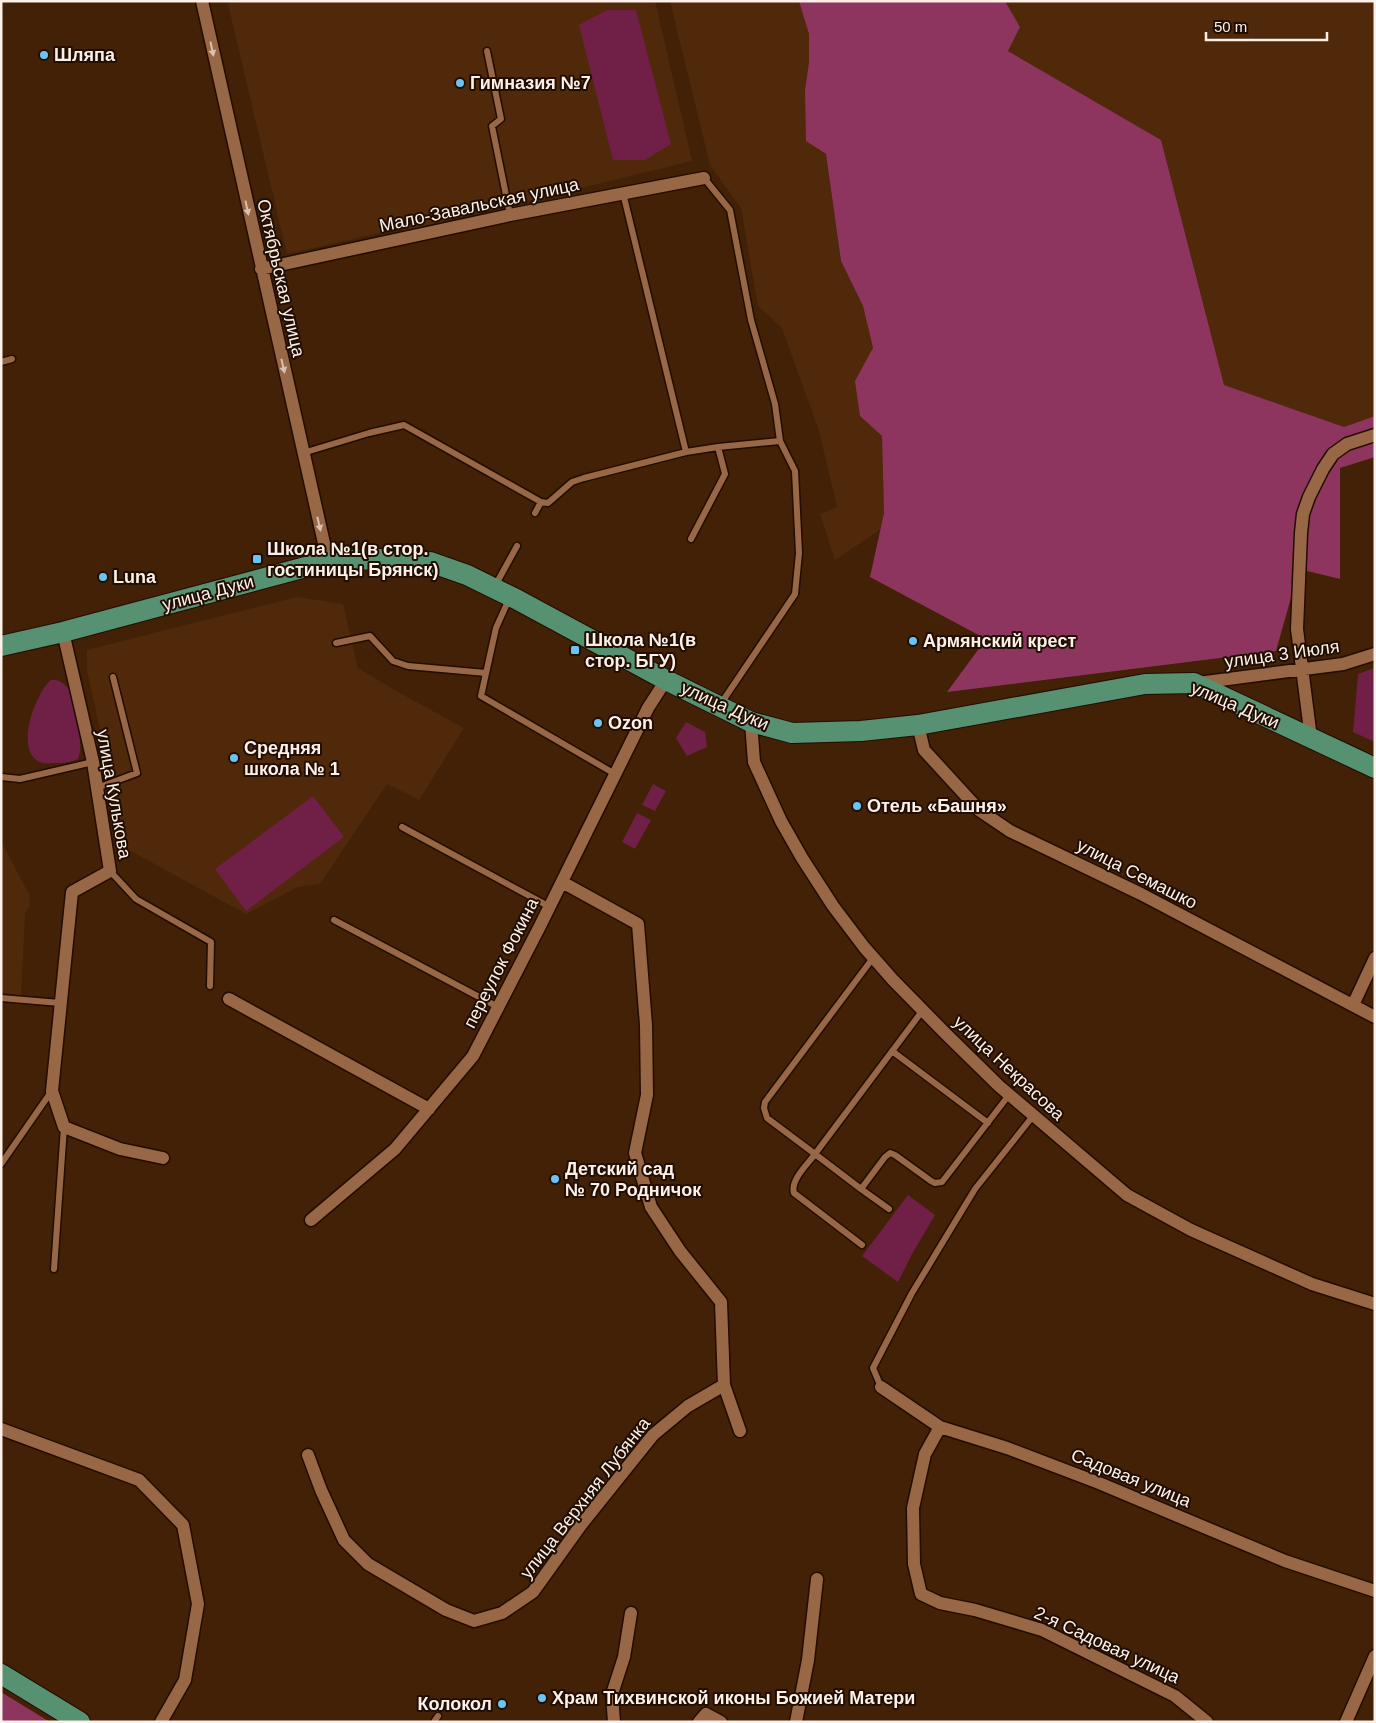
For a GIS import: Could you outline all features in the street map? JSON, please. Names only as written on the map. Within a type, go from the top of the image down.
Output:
[{"type":"main road","name":"улица Дуки","points":[[1,646],[63,632],[328,562],[379,559],[430,562],[467,575],[502,592],[666,680],[751,722],[792,733],[861,732],[918,725],[1145,684],[1194,684],[1375,768]]},
{"type":"main road","points":[[1,1674],[80,1721]]},
{"type":"street","name":"Октябрьская улица","points":[[202,1],[328,562]]},
{"type":"street","name":"Мало-Завальская улица","points":[[261,269],[510,215],[704,178]]},
{"type":"street","points":[[1311,738],[1297,629],[1303,514],[1323,469],[1333,454],[1347,444],[1375,435]]},
{"type":"street","name":"улица Кулькова","points":[[52,1091],[72,892],[110,871],[93,762],[63,632]]},
{"type":"street","name":"улица 3 Июля","points":[[1194,684],[1302,671],[1343,664],[1375,654]]},
{"type":"street","name":"переулок Фокина","points":[[311,1220],[395,1149],[473,1056],[550,907],[648,708],[666,680]]},
{"type":"street","name":"улица Некрасова","points":[[751,722],[754,762],[781,821],[833,906],[873,958],[1009,1095],[1128,1196],[1183,1226],[1312,1284],[1375,1304]]},
{"type":"street","name":"улица Семашко","points":[[918,725],[924,750],[979,810],[1010,831],[1141,894],[1375,1016]]},
{"type":"street","points":[[562,882],[638,924],[646,1025],[647,1095],[635,1153],[651,1207],[680,1251],[721,1302],[724,1385],[740,1431]]},
{"type":"street","points":[[1353,1005],[1375,958]]},
{"type":"street","points":[[229,999],[429,1109]]},
{"type":"street","points":[[52,1091],[64,1127],[120,1149],[163,1158]]},
{"type":"street","name":"улица Верхняя Лубянка","points":[[308,1456],[344,1540],[368,1564],[446,1610],[474,1621],[502,1613],[533,1592],[581,1525],[653,1435],[688,1406],[724,1385]]},
{"type":"street","name":"Садовая улица","points":[[881,1387],[940,1427],[1007,1448],[1099,1483],[1285,1561],[1375,1591]]},
{"type":"street","name":"2-я Садовая улица","points":[[940,1427],[925,1454],[913,1508],[914,1564],[921,1594],[940,1603],[975,1610],[1042,1630],[1175,1696],[1207,1722]]},
{"type":"street","points":[[1,1429],[139,1480],[183,1525],[198,1604],[185,1680],[161,1722]]},
{"type":"street","points":[[796,1722],[808,1660],[817,1579]]},
{"type":"street","points":[[614,1722],[612,1694],[624,1657],[631,1613]]},
{"type":"street","points":[[1346,1722],[1375,1656]]},
{"type":"street","points":[[699,1722],[706,1714],[721,1722]]},
{"type":"lane","points":[[487,51],[502,119],[492,126],[510,215]]},
{"type":"lane","points":[[704,178],[730,210],[751,320],[775,404],[780,441],[795,471],[800,553],[795,594],[719,706]]},
{"type":"lane","points":[[623,194],[686,452]]},
{"type":"lane","points":[[1,362],[12,359]]},
{"type":"lane","points":[[303,453],[369,433],[404,425],[541,502],[548,503],[572,482],[686,452],[780,441]]},
{"type":"lane","points":[[691,538],[725,474],[718,447]]},
{"type":"lane","points":[[535,513],[541,502]]},
{"type":"lane","points":[[517,546],[502,592],[481,696],[615,774]]},
{"type":"lane","points":[[336,642],[370,636],[393,661],[408,666],[486,673]]},
{"type":"lane","points":[[97,788],[137,773],[113,678]]},
{"type":"lane","points":[[1,777],[20,779],[93,762]]},
{"type":"lane","points":[[402,827],[550,907]]},
{"type":"lane","points":[[110,871],[136,899],[211,942],[210,986]]},
{"type":"lane","points":[[334,920],[498,1007]]},
{"type":"lane","points":[[873,958],[765,1102],[765,1113],[767,1118],[889,1209]]},
{"type":"lane","points":[[1,998],[60,1003]]},
{"type":"lane","points":[[862,1245],[794,1193],[792,1189],[794,1182],[923,1010]]},
{"type":"lane","points":[[892,1051],[988,1123]]},
{"type":"lane","points":[[1,1164],[52,1091]]},
{"type":"lane","points":[[861,1189],[890,1153],[934,1183],[942,1182],[1009,1095]]},
{"type":"lane","points":[[881,1387],[873,1368],[912,1292],[975,1189],[1033,1116]]},
{"type":"lane","points":[[54,1269],[64,1127]]},
{"type":"shaded area","name":"Гимназия №7","points":[[239,1],[655,1],[692,161],[404,231],[402,228],[287,254],[228,4]]},
{"type":"shaded area","points":[[670,1],[799,1],[803,9],[809,34],[809,62],[805,90],[817,149],[826,154],[841,261],[863,306],[873,349],[856,381],[860,416],[882,436],[884,513],[880,530],[835,560],[820,514],[837,507],[819,431],[782,328],[758,306],[741,208],[710,165]]},
{"type":"shaded area","points":[[799,1],[1005,1],[1020,27],[1008,51],[1161,140],[1224,385],[1344,427],[1375,416],[1375,457],[1340,468],[1340,579],[1299,569],[1276,651],[947,692],[986,639],[870,577],[884,513],[882,436],[860,416],[855,381],[873,348],[863,306],[841,261],[826,154],[806,141],[805,90],[809,62],[809,34]]},
{"type":"shaded area","points":[[1005,1],[1375,1],[1375,416],[1344,427],[1224,385],[1161,140],[1008,51],[1020,27]]},
{"type":"shaded area","points":[[607,10],[636,10],[671,144],[645,160],[613,160],[579,25]]},
{"type":"shaded area","name":"Средняя школа № 1","points":[[297,597],[343,604],[358,668],[464,728],[419,800],[387,784],[320,884],[298,887],[246,914],[127,849],[87,671],[87,650]]},
{"type":"shaded area","points":[[1375,668],[1375,742],[1353,732],[1358,674]]},
{"type":"shaded area","points":[[51,680],[61,682],[69,689],[78,725],[80,752],[78,759],[69,762],[43,763],[34,758],[29,748],[29,723],[33,710],[45,687]]},
{"type":"shaded area","points":[[686,722],[705,732],[707,747],[687,756],[676,738]]},
{"type":"shaded area","points":[[653,784],[666,791],[655,811],[642,805]]},
{"type":"shaded area","points":[[313,796],[344,837],[246,911],[215,869]]},
{"type":"shaded area","points":[[637,813],[651,820],[635,849],[622,842]]},
{"type":"shaded area","points":[[1,841],[29,894],[30,905],[25,914],[21,995],[1,993]]},
{"type":"shaded area","points":[[908,1195],[935,1215],[898,1282],[862,1256]]},
{"type":"shaded area","points":[[1,1692],[50,1722],[1,1722]]},
{"type":"place","name":"Шляпа","points":[[44,55]]},
{"type":"place","name":"Гимназия №7","points":[[460,83]]},
{"type":"place","name":"Школа №1(в стор. гостиницы Брянск)","points":[[257,559]]},
{"type":"place","name":"Luna","points":[[103,577]]},
{"type":"place","name":"Армянский крест","points":[[913,641]]},
{"type":"place","name":"Школа №1(в стор. БГУ)","points":[[575,650]]},
{"type":"place","name":"Ozon","points":[[598,723]]},
{"type":"place","name":"Средняя школа № 1","points":[[234,758]]},
{"type":"place","name":"Отель «Башня»","points":[[857,806]]},
{"type":"place","name":"Детский сад № 70 Родничок","points":[[555,1179]]},
{"type":"place","name":"Храм Тихвинской иконы Божией Матери","points":[[542,1698]]},
{"type":"place","name":"Колокол","points":[[502,1704]]}]
